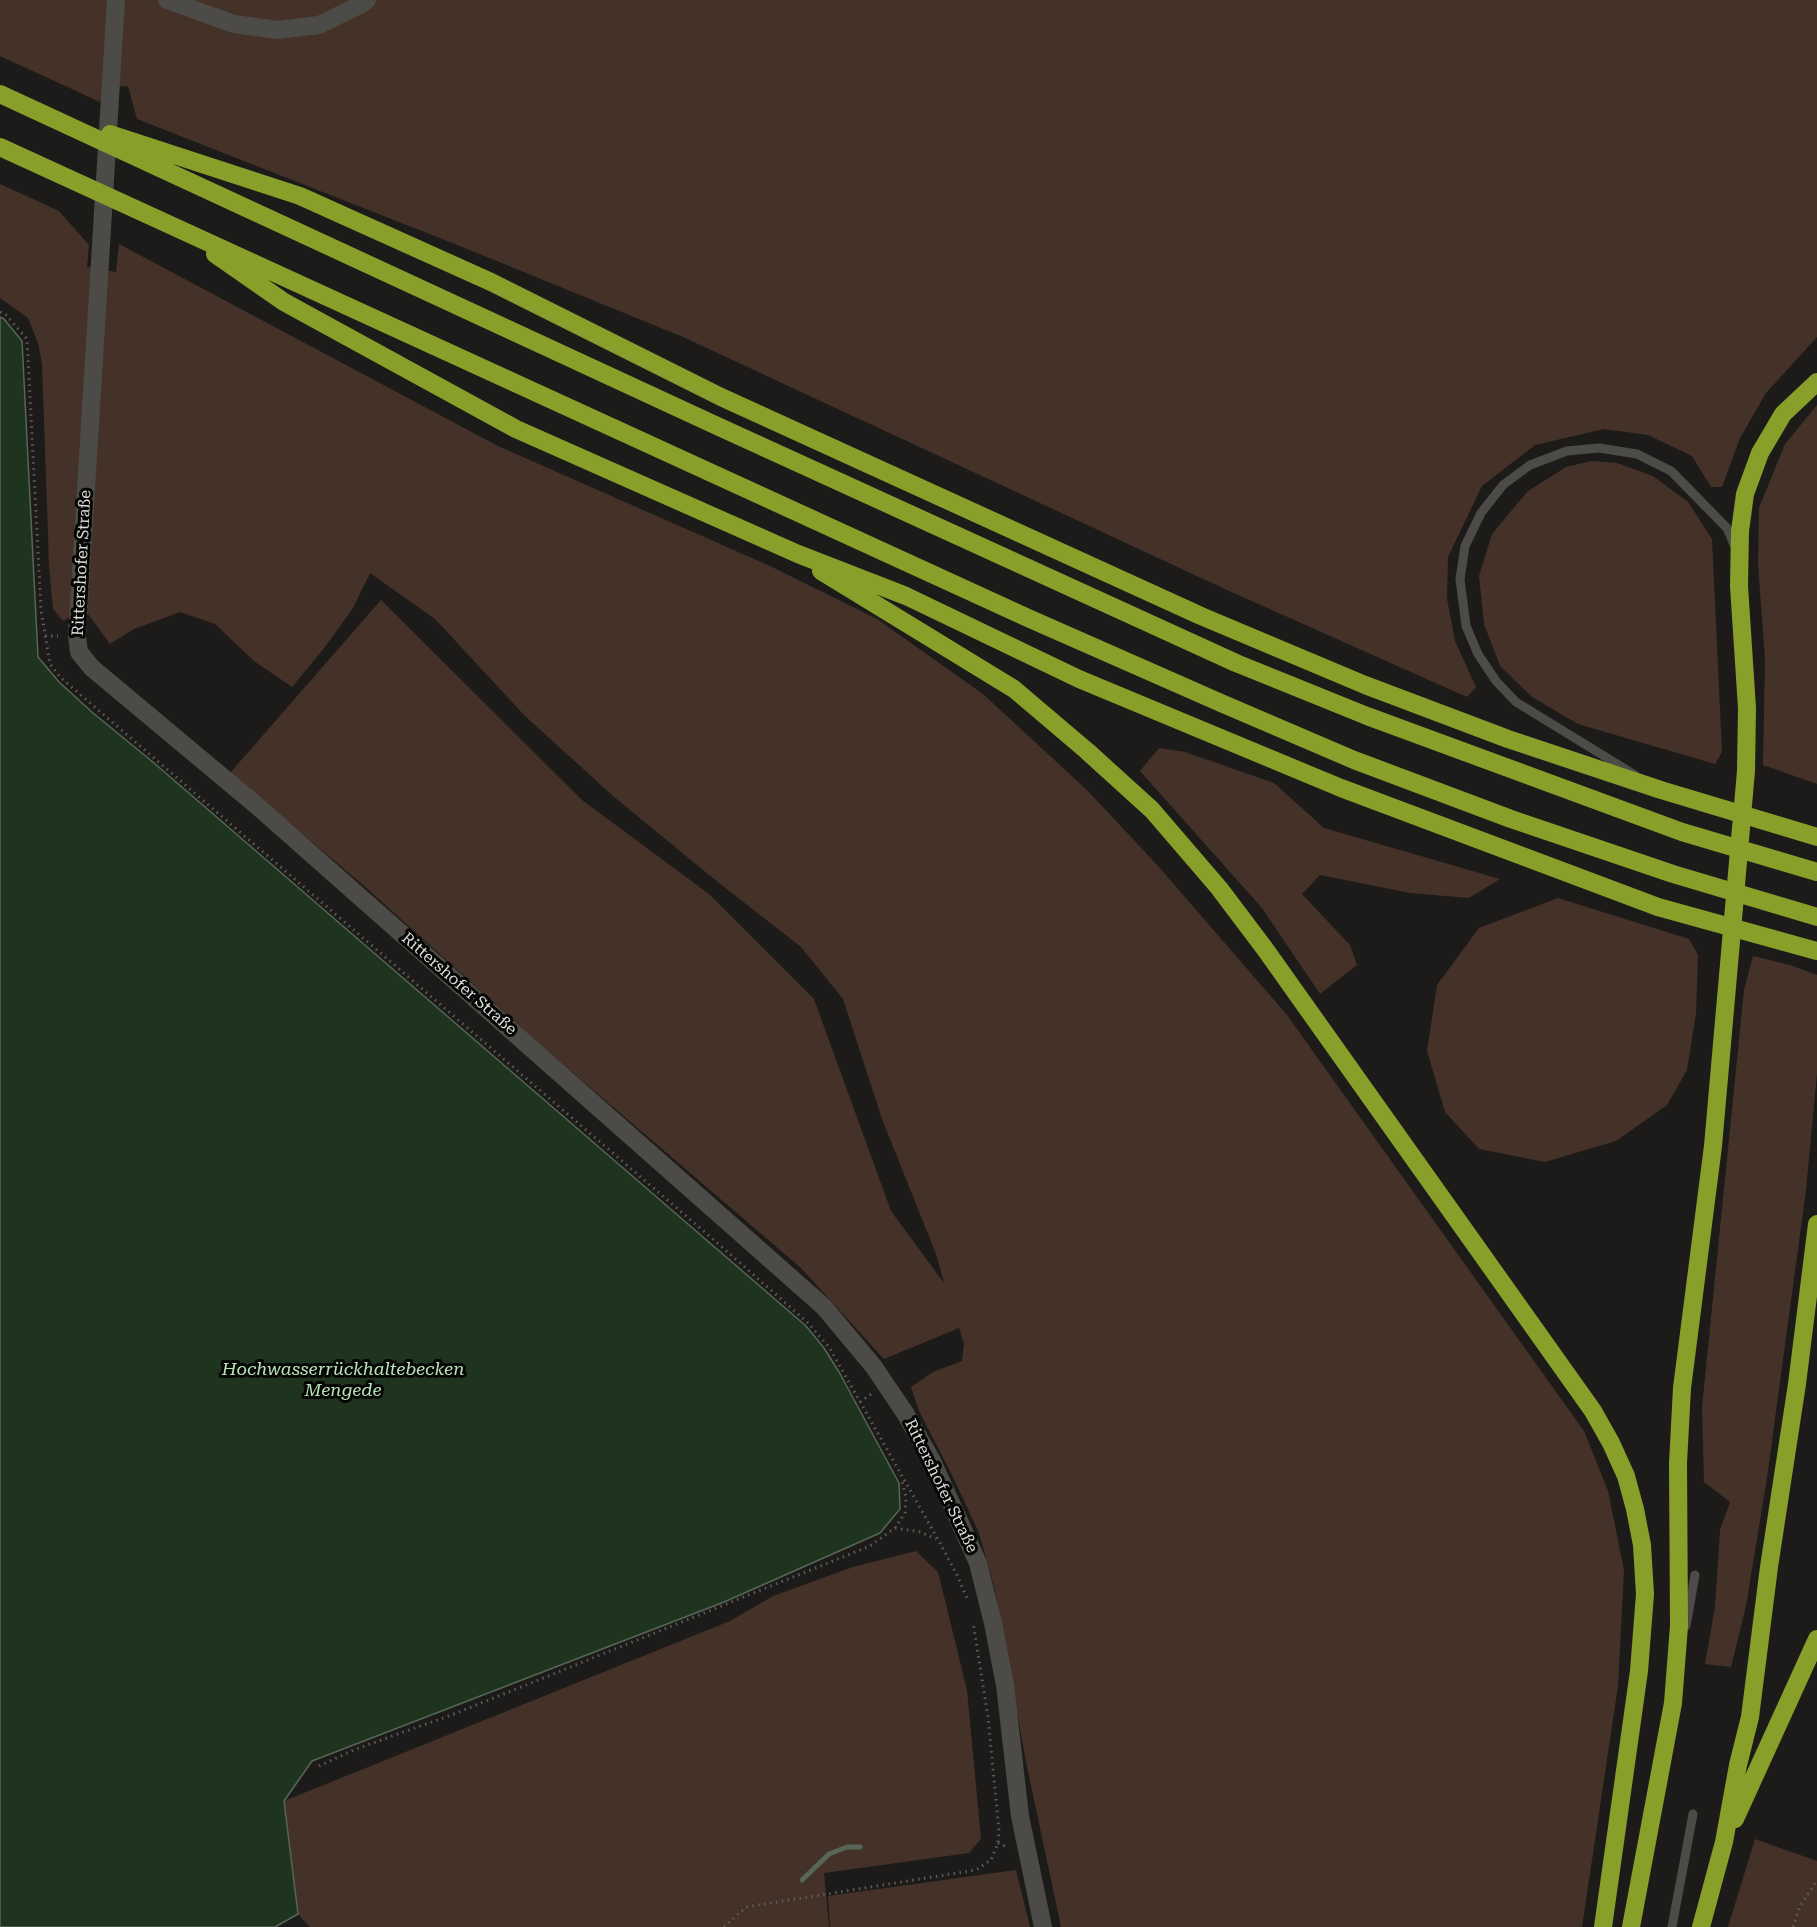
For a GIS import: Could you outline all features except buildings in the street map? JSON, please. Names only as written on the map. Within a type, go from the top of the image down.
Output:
[{"type":"highway","points":[[0,94],[715,426],[1236,663],[1367,716],[1682,832],[1817,872]]},
{"type":"highway","points":[[39,112],[300,196],[491,282],[721,397],[1201,616],[1365,685],[1508,739],[1661,790],[1817,837]]},
{"type":"highway","points":[[0,147],[1017,613],[1323,747],[1511,819],[1673,874],[1817,918]]},
{"type":"highway","points":[[182,231],[284,302],[516,429],[798,554],[906,596],[1079,679],[1341,788],[1658,907],[1817,951]]},
{"type":"highway","points":[[1631,1927],[1673,1703],[1678,1626],[1678,1462],[1682,1388],[1713,1146],[1746,771],[1747,708],[1739,586],[1740,531],[1745,494],[1760,453],[1783,414],[1817,382]]},
{"type":"highway","points":[[798,554],[837,582],[1014,689],[1152,810],[1219,888],[1265,949],[1593,1411],[1611,1443],[1629,1487],[1642,1545],[1645,1594],[1640,1671],[1603,1927]]},
{"type":"highway","points":[[1701,1927],[1724,1842],[1738,1765],[1750,1717],[1817,1224]]},
{"type":"highway","points":[[1724,1842],[1817,1639]]},
{"type":"street","name":"Rittershofer Straße","points":[[116,0],[77,636],[79,652],[92,668],[256,805],[825,1307],[874,1367],[905,1413],[932,1461],[978,1563],[1005,1685],[1020,1816],[1043,1927]]},
{"type":"street","points":[[167,0],[234,24],[278,30],[319,25],[367,0]]},
{"type":"lane","points":[[1661,790],[1516,702],[1496,681],[1478,654],[1466,626],[1460,579],[1465,546],[1481,513],[1503,484],[1530,465],[1567,451],[1599,448],[1637,454],[1671,471],[1727,528],[1739,555]]},
{"type":"lane","points":[[1673,1703],[1695,1575]]},
{"type":"lane","points":[[1672,1927],[1694,1814]]},
{"type":"path","points":[[319,1766],[356,1749],[454,1714],[870,1546],[895,1528],[905,1513],[906,1498],[901,1476],[957,1575],[970,1606]]},
{"type":"path","points":[[895,1528],[920,1532],[938,1540]]},
{"type":"path","points":[[724,1927],[746,1907],[976,1870],[991,1860],[999,1831],[988,1717],[972,1617]]},
{"type":"path","points":[[1793,1927],[1799,1908],[1817,1880]]},
{"type":"shaded area","points":[[0,0],[1817,0],[1817,337],[1766,393],[1740,438],[1722,487],[1711,487],[1692,456],[1648,435],[1604,429],[1535,445],[1482,486],[1448,557],[1447,599],[1455,641],[1476,687],[1467,697],[1227,590],[683,337],[455,244],[137,119],[128,86],[103,87],[100,102],[0,56]]},
{"type":"shaded area","points":[[0,184],[59,211],[89,245],[87,267],[116,272],[119,244],[498,446],[770,566],[877,619],[983,694],[1088,791],[1159,867],[1287,1015],[1584,1431],[1608,1491],[1624,1570],[1618,1686],[1582,1927],[1061,1927],[1026,1762],[995,1590],[979,1533],[919,1411],[911,1387],[933,1372],[962,1361],[964,1344],[959,1328],[884,1359],[801,1268],[543,1047],[363,885],[230,773],[381,600],[582,800],[709,894],[814,999],[891,1211],[944,1283],[936,1254],[882,1119],[843,999],[801,947],[613,796],[525,716],[435,619],[370,573],[353,608],[292,687],[254,661],[215,624],[180,612],[134,629],[110,644],[88,614],[76,613],[63,621],[53,609],[49,565],[42,364],[38,343],[28,318],[0,298]]},
{"type":"shaded area","points":[[1817,405],[1817,784],[1763,765],[1765,660],[1758,563],[1759,508],[1785,444]]},
{"type":"shaded area","points":[[1591,461],[1617,463],[1653,476],[1688,502],[1712,539],[1722,752],[1715,764],[1578,724],[1532,697],[1500,666],[1484,624],[1479,576],[1492,534],[1528,491],[1566,467]]},
{"type":"shaded area","points":[[1159,748],[1185,752],[1274,783],[1324,828],[1500,879],[1469,898],[1410,893],[1320,875],[1302,894],[1350,945],[1357,965],[1320,994],[1262,908],[1140,771]]},
{"type":"shaded area","points":[[1558,898],[1689,939],[1698,955],[1696,1013],[1687,1070],[1667,1105],[1616,1141],[1545,1162],[1479,1149],[1445,1112],[1427,1051],[1437,985],[1479,928]]},
{"type":"shaded area","points":[[1753,956],[1790,965],[1817,975],[1817,1073],[1806,1190],[1767,1478],[1746,1606],[1731,1667],[1705,1664],[1715,1607],[1720,1530],[1730,1502],[1704,1482],[1702,1407],[1744,990]]},
{"type":"shaded area","points":[[916,1551],[938,1572],[967,1690],[981,1839],[969,1853],[824,1873],[829,1927],[310,1927],[298,1914],[284,1801],[730,1621],[773,1596],[853,1567]]},
{"type":"shaded area","points":[[1755,1839],[1817,1861],[1817,1927],[1728,1927]]},
{"type":"shaded area","points":[[1016,1870],[1030,1927],[830,1927],[828,1896]]},
{"type":"water","name":"Hochwasserrückhaltebecken Mengede","points":[[0,317],[22,341],[38,657],[59,682],[93,713],[154,763],[806,1326],[824,1348],[839,1372],[899,1483],[900,1509],[880,1533],[724,1602],[312,1761],[284,1801],[298,1914],[275,1927],[0,1927]]},
{"type":"waterway","points":[[802,1880],[829,1854],[847,1847],[860,1847]]}]
